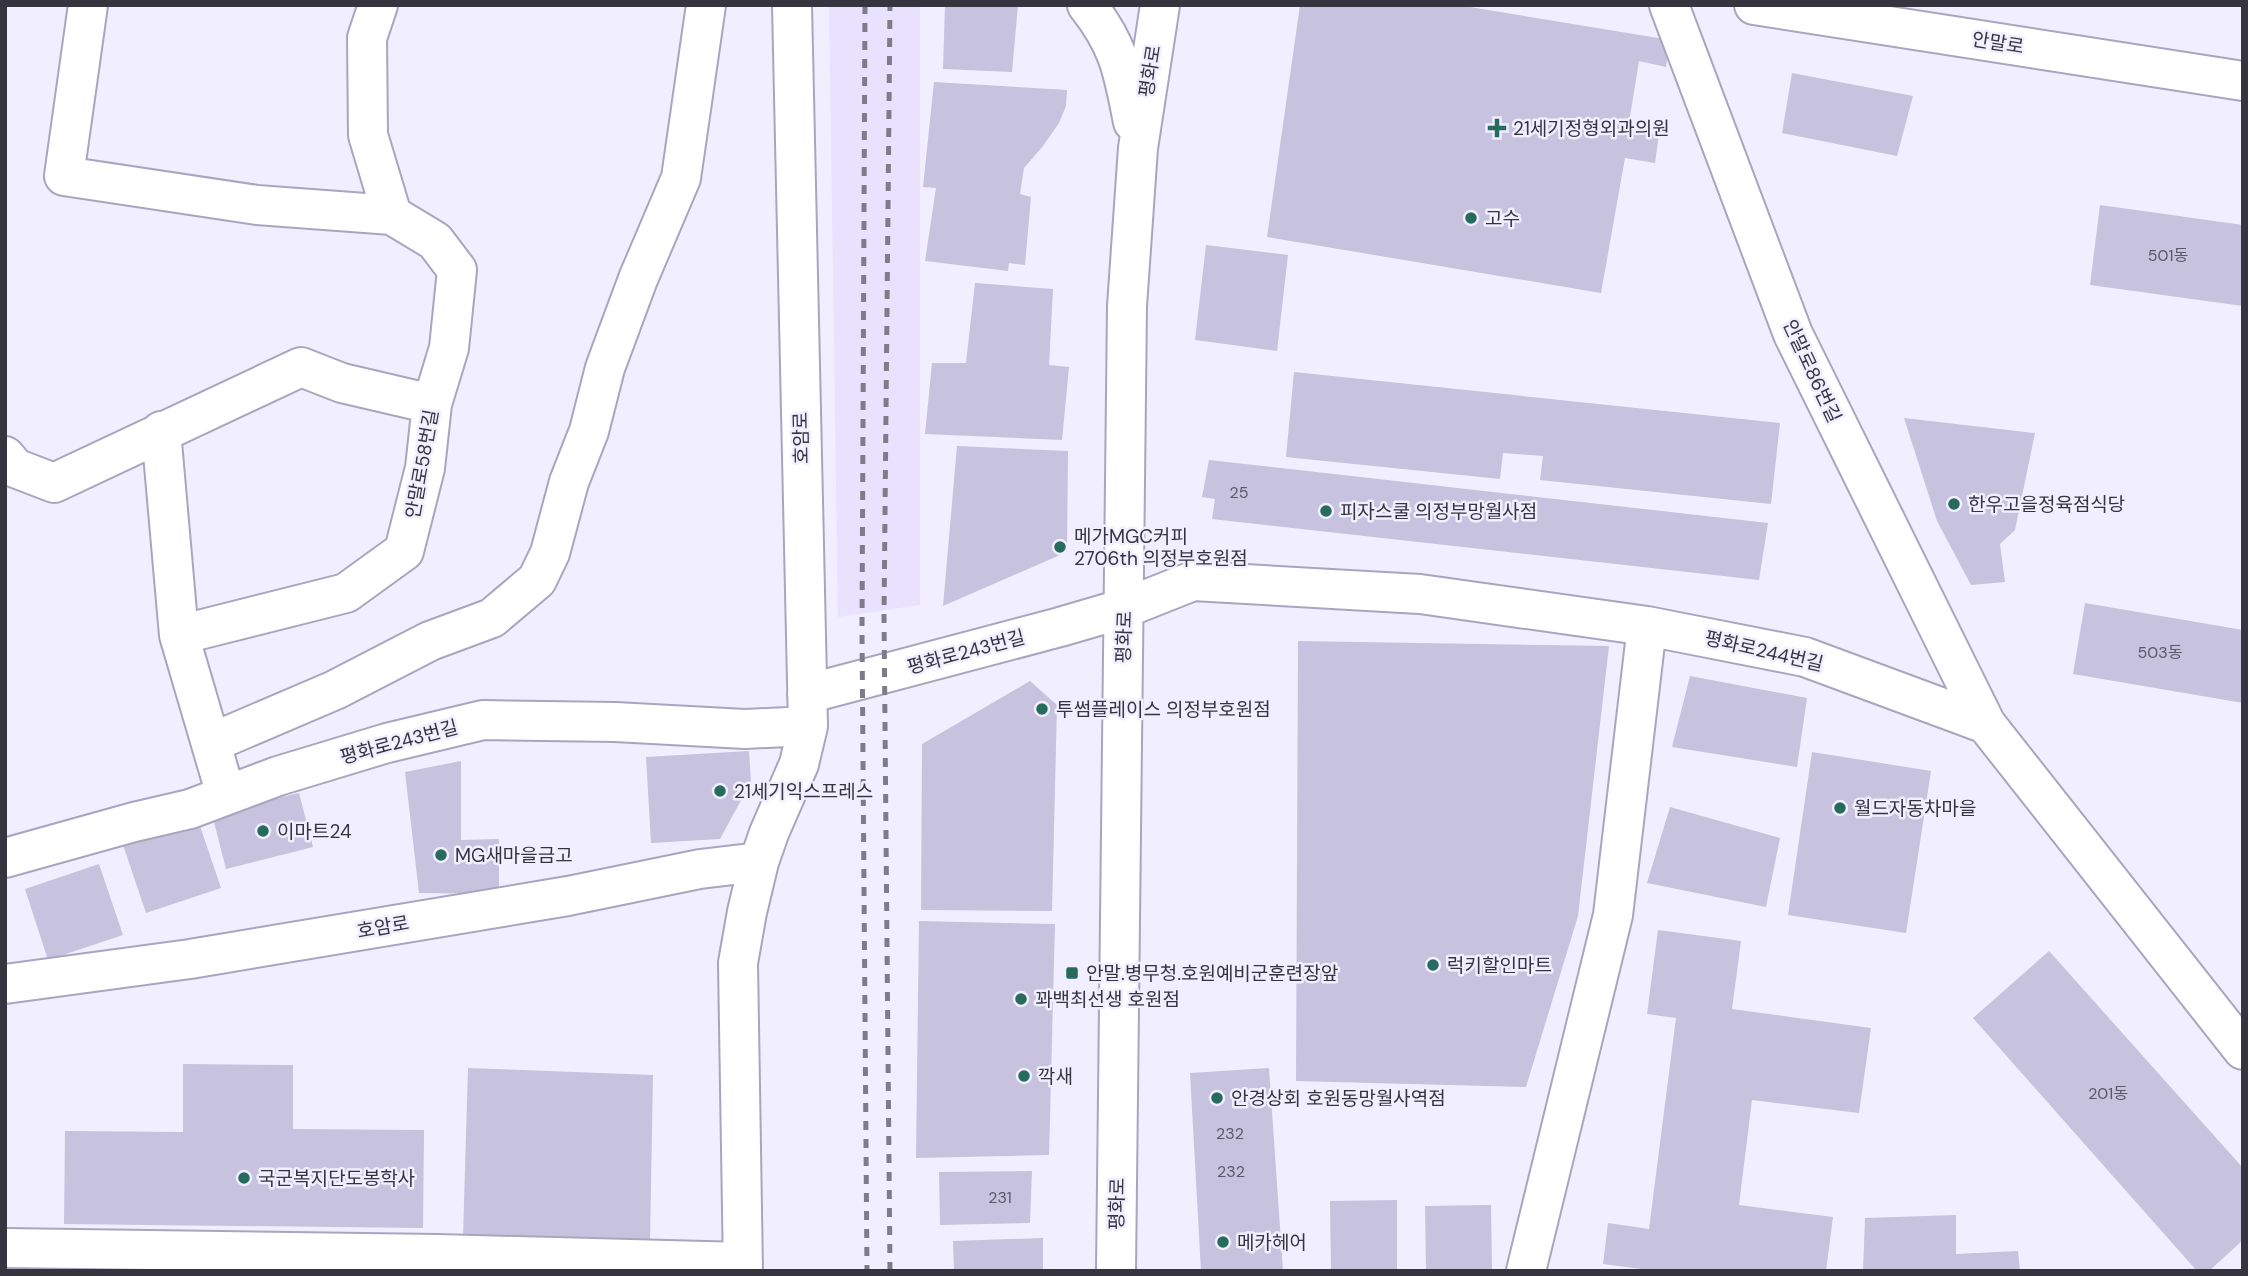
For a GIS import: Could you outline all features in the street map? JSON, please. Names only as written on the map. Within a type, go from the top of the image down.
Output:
[{"type":"street","points":[[88,5],[64,176],[257,205],[392,215],[368,135],[367,38],[378,5]]},
{"type":"street","points":[[211,743],[335,691],[430,641],[492,618],[537,580],[550,553],[569,482],[589,431],[605,368],[638,279],[681,178],[706,5]]},
{"type":"street","name":"호암로","points":[[743,1266],[738,963],[759,862],[799,764],[807,710],[792,5]]},
{"type":"street","points":[[1087,5],[1105,28],[1122,64],[1138,148]]},
{"type":"street","name":"평화로","points":[[1116,1271],[1127,306],[1138,148],[1160,5]]},
{"type":"street","name":"안말로86번길","points":[[1669,5],[1793,334],[1986,724]]},
{"type":"street","name":"안말로","points":[[1754,5],[2243,81]]},
{"type":"street","name":"안말로58번길","points":[[179,635],[346,593],[404,551],[425,468],[432,404],[449,348],[457,271],[435,241],[392,215]]},
{"type":"street","points":[[5,456],[15,468],[54,482],[301,367],[342,383],[432,404]]},
{"type":"street","points":[[161,431],[179,635],[226,795]]},
{"type":"street","name":"평화로244번길","points":[[1125,607],[1193,581],[1420,594],[1647,626],[1805,657],[1986,724]]},
{"type":"street","name":"평화로243번길","points":[[5,858],[190,809],[278,776],[375,747],[483,720],[615,722],[745,729],[1125,607]]},
{"type":"street","points":[[1526,1271],[1613,915],[1647,626]]},
{"type":"street","points":[[1986,724],[2243,1050]]},
{"type":"street","name":"호암로","points":[[5,984],[190,959],[568,896],[701,869],[759,862]]},
{"type":"street","points":[[5,1248],[438,1254],[655,1265],[743,1266]]},
{"type":"shaded area","points":[[829,5],[920,5],[920,605],[838,617]]},
{"type":"building","points":[[945,5],[1018,5],[1012,72],[943,69]]},
{"type":"building","points":[[1300,5],[1458,5],[1670,40],[1666,67],[1639,61],[1628,129],[1659,135],[1655,163],[1625,158],[1601,293],[1267,237]]},
{"type":"building","points":[[1792,73],[1913,96],[1897,156],[1782,133]]},
{"type":"building","points":[[934,82],[1067,90],[1066,106],[1059,123],[1024,168],[1020,194],[1031,197],[1025,265],[1009,263],[1008,271],[925,261],[936,188],[923,187]]},
{"type":"building","points":[[2100,205],[2243,225],[2243,306],[2090,285]]},
{"type":"building","points":[[1206,245],[1288,255],[1277,351],[1195,340]]},
{"type":"building","points":[[975,283],[1053,289],[1049,365],[1069,367],[1062,440],[925,434],[932,363],[966,363]]},
{"type":"building","points":[[1294,372],[1780,423],[1771,504],[1540,480],[1543,456],[1503,453],[1500,479],[1286,457]]},
{"type":"building","points":[[1904,418],[2035,433],[2015,530],[2000,544],[2005,582],[1971,585],[1937,521]]},
{"type":"building","points":[[957,446],[1068,451],[1067,552],[943,606]]},
{"type":"building","points":[[1209,460],[1768,523],[1759,580],[1212,519],[1215,499],[1202,497]]},
{"type":"building","points":[[2085,603],[2243,630],[2243,703],[2073,674]]},
{"type":"building","points":[[1298,641],[1609,646],[1578,916],[1526,1087],[1296,1081]]},
{"type":"building","points":[[1690,676],[1807,698],[1797,767],[1672,747]]},
{"type":"building","points":[[1030,681],[1057,705],[1052,911],[921,910],[922,744]]},
{"type":"building","points":[[749,751],[751,782],[720,839],[651,843],[646,757]]},
{"type":"building","points":[[1812,752],[1931,771],[1906,933],[1788,915]]},
{"type":"building","points":[[461,761],[461,840],[499,839],[499,894],[419,893],[405,772]]},
{"type":"building","name":"이마트24","points":[[299,793],[313,847],[226,869],[212,814]]},
{"type":"building","points":[[1670,807],[1780,838],[1766,907],[1647,883]]},
{"type":"building","points":[[197,817],[221,888],[146,913],[122,842]]},
{"type":"building","points":[[99,864],[123,935],[48,960],[25,889]]},
{"type":"building","points":[[919,921],[1055,924],[1049,1155],[916,1158]]},
{"type":"building","points":[[1658,930],[1741,941],[1732,1009],[1871,1028],[1859,1113],[1752,1100],[1739,1205],[1833,1217],[1826,1271],[1657,1271],[1603,1264],[1608,1223],[1649,1229],[1676,1018],[1647,1014]]},
{"type":"building","points":[[2049,951],[2243,1168],[2243,1240],[2209,1271],[2197,1271],[1973,1018]]},
{"type":"building","name":"국군복지단도봉학사","points":[[183,1064],[293,1065],[293,1129],[424,1130],[423,1228],[64,1224],[65,1131],[183,1132]]},
{"type":"building","points":[[468,1068],[653,1075],[650,1241],[463,1237]]},
{"type":"building","points":[[1269,1068],[1283,1271],[1201,1271],[1190,1073]]},
{"type":"building","points":[[1032,1171],[1030,1223],[940,1225],[939,1172]]},
{"type":"building","points":[[1397,1200],[1397,1271],[1331,1271],[1330,1201]]},
{"type":"building","points":[[1491,1205],[1492,1271],[1426,1271],[1425,1206]]},
{"type":"building","points":[[1956,1215],[1956,1254],[2018,1251],[2020,1271],[1863,1271],[1865,1218]]},
{"type":"building","points":[[1043,1238],[1043,1271],[954,1271],[953,1241]]},
{"type":"railway","points":[[865,5],[862,631],[867,1271]]},
{"type":"railway","points":[[890,5],[884,616],[890,1271]]},
{"type":"place","name":"21세기정형외과의원","points":[[1497,128]]},
{"type":"place","name":"고수","points":[[1471,218]]},
{"type":"place","name":"한우고을정육점식당","points":[[1954,504]]},
{"type":"place","name":"피자스쿨 의정부망월사점","points":[[1326,511]]},
{"type":"place","name":"메가MGC커피 2706th 의정부호원점","points":[[1060,547]]},
{"type":"place","name":"투썸플레이스 의정부호원점","points":[[1042,709]]},
{"type":"place","name":"21세기익스프레스","points":[[720,791]]},
{"type":"place","name":"월드자동차마을","points":[[1840,808]]},
{"type":"place","name":"이마트24","points":[[263,831]]},
{"type":"place","name":"MG새마을금고","points":[[441,855]]},
{"type":"place","name":"럭키할인마트","points":[[1433,965]]},
{"type":"place","name":"안말.병무청.호원예비군훈련장앞","points":[[1072,973]]},
{"type":"place","name":"꽈백최선생 호원점","points":[[1021,999]]},
{"type":"place","name":"깍새","points":[[1024,1076]]},
{"type":"place","name":"안경상회 호원동망월사역점","points":[[1217,1098]]},
{"type":"place","name":"국군복지단도봉학사","points":[[244,1178]]},
{"type":"place","name":"메카헤어","points":[[1223,1242]]}]
